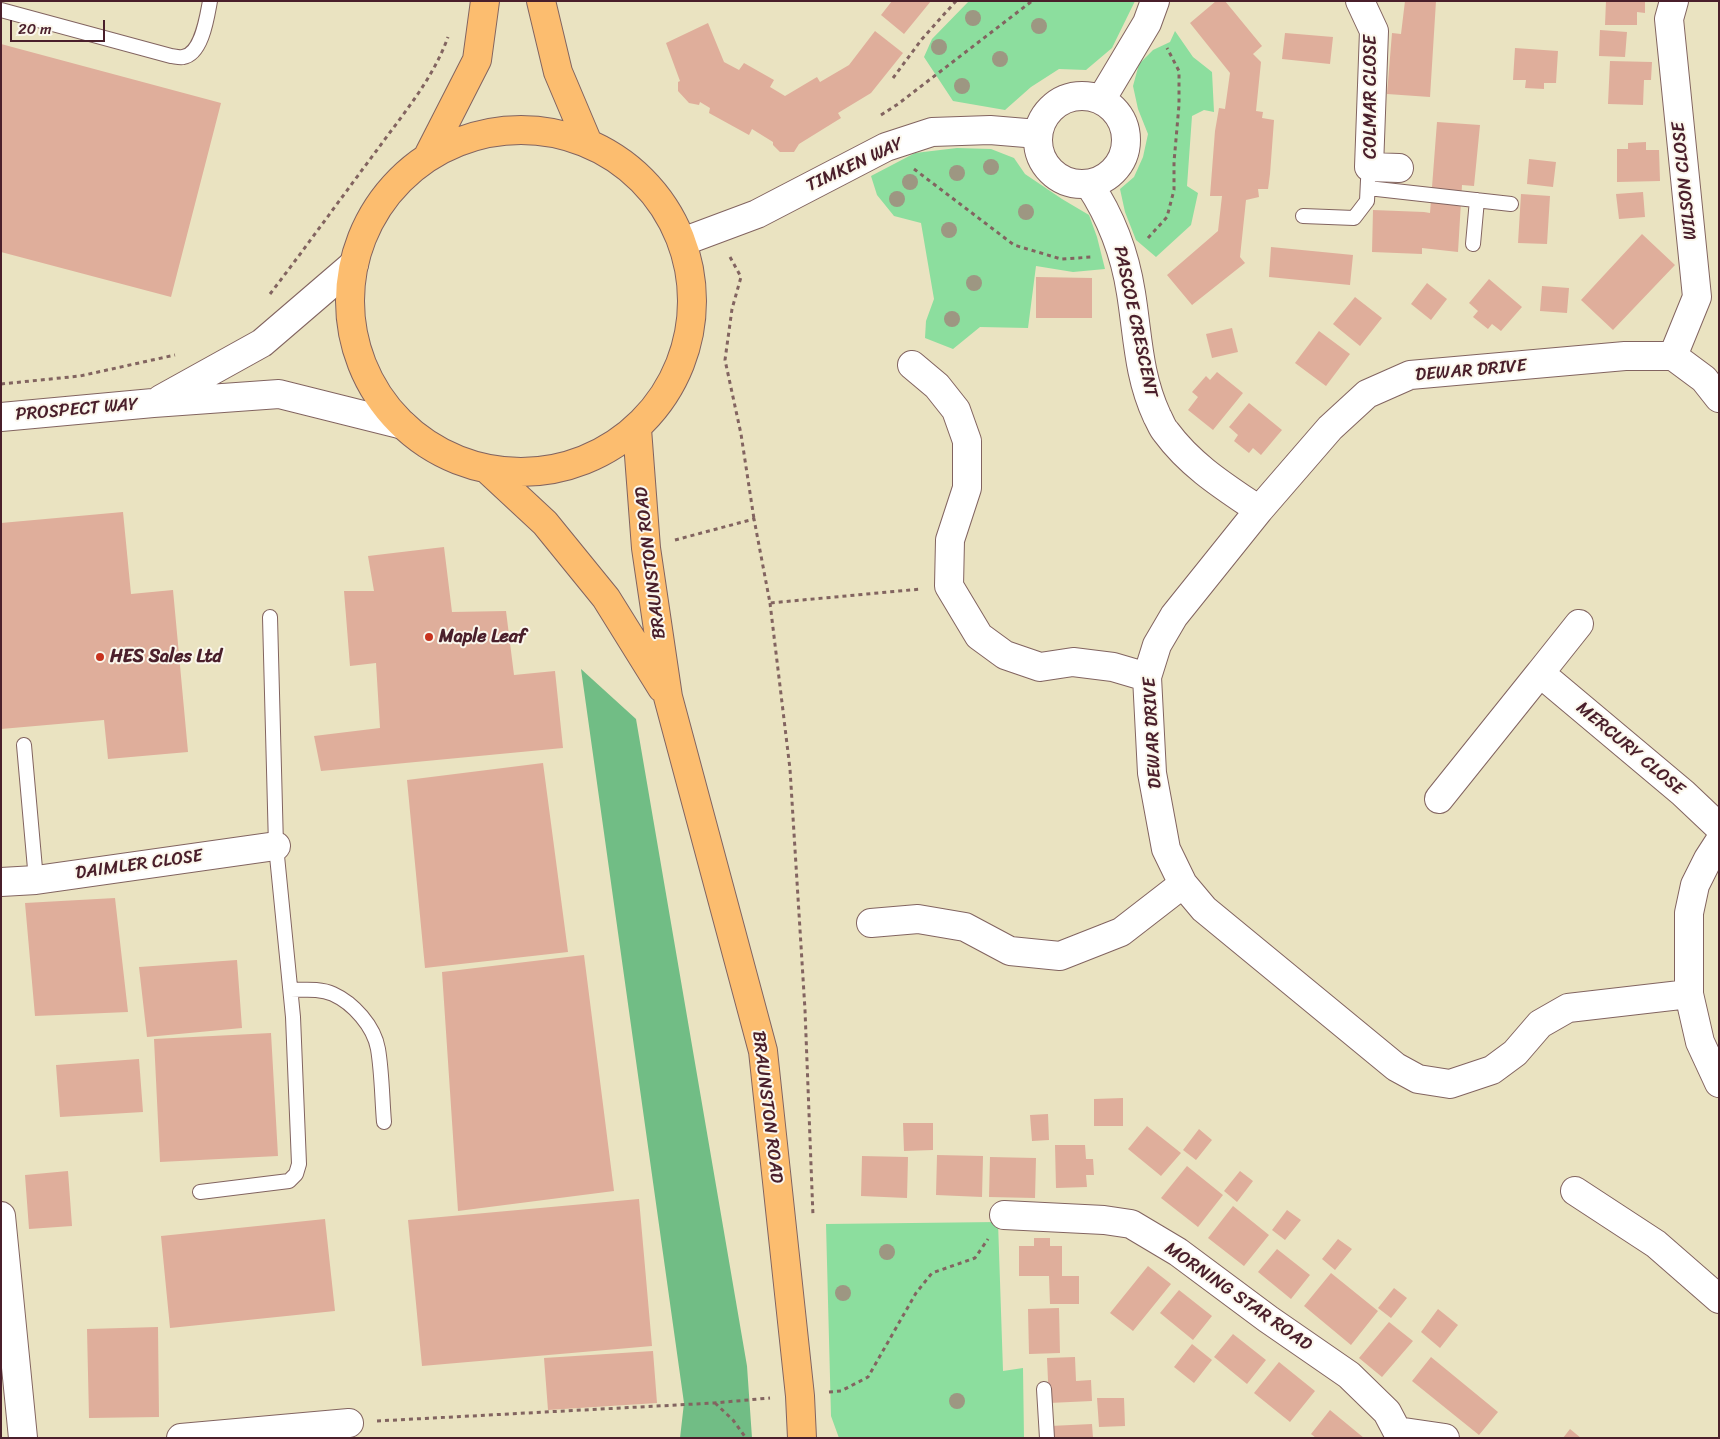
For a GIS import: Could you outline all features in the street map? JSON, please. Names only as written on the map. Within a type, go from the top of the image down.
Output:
[{"type":"highway","points":[[427,158],[477,60],[485,1]]},
{"type":"highway","points":[[541,1],[558,72],[588,143]]},
{"type":"highway","points":[[534,130],[588,143],[628,167],[660,201],[682,242],[693,292],[688,342],[669,390],[636,429],[592,458],[542,472],[488,470],[458,460],[429,445],[403,425],[376,391],[357,351],[350,308],[354,264],[364,232],[380,203],[402,178],[427,158],[478,135],[534,130]]},
{"type":"highway","name":"BRAUNSTON ROAD","points":[[636,429],[646,548],[668,697],[763,1050],[800,1396],[802,1438]]},
{"type":"highway","name":"BRAUNSTON ROAD","points":[[488,470],[545,523],[606,598],[668,697]]},
{"type":"street","points":[[1101,100],[1143,30],[1155,1]]},
{"type":"street","name":"COLMAR CLOSE","points":[[1360,1],[1374,31],[1368,177],[1398,168]]},
{"type":"street","name":"WILSON CLOSE","points":[[1673,356],[1697,297],[1670,19],[1674,1]]},
{"type":"street","points":[[1084,95],[1101,100],[1114,109],[1123,122],[1126,132],[1126,148],[1116,168],[1104,178],[1090,184],[1076,184],[1062,179],[1045,164],[1038,150],[1038,134],[1042,119],[1055,104],[1069,97],[1084,95]]},
{"type":"street","name":"TIMKEN WAY","points":[[682,242],[758,214],[886,147],[932,132],[990,130],[1038,134]]},
{"type":"street","name":"PASCOE CRESCENT","points":[[1090,184],[1102,202],[1119,243],[1131,293],[1136,343],[1148,396],[1165,432],[1194,464],[1259,510]]},
{"type":"street","name":"PROSPECT WAY","points":[[153,403],[262,343],[354,264]]},
{"type":"street","name":"DEWAR DRIVE","points":[[1673,356],[1625,356],[1410,375],[1367,394],[1330,428],[1259,510],[1174,616],[1157,645],[1147,678],[1152,773],[1166,849],[1183,884],[1204,909],[1396,1067],[1418,1079],[1450,1084],[1492,1070],[1515,1052],[1540,1024],[1568,1008],[1690,994]]},
{"type":"street","points":[[1673,356],[1704,379],[1719,398]]},
{"type":"street","points":[[912,365],[936,386],[956,410],[967,441],[967,488],[950,540],[949,586],[979,636],[1005,655],[1040,667],[1073,662],[1113,667],[1147,678]]},
{"type":"street","name":"PROSPECT WAY","points":[[1,417],[279,394],[403,425]]},
{"type":"street","points":[[1440,799],[1579,624]]},
{"type":"street","name":"MERCURY CLOSE","points":[[1540,672],[1683,793],[1719,827]]},
{"type":"street","points":[[1719,842],[1695,885],[1689,913],[1690,994],[1700,1042],[1719,1083]]},
{"type":"street","name":"DAIMLER CLOSE","points":[[1,882],[36,880],[276,846]]},
{"type":"street","points":[[872,923],[918,919],[965,927],[1010,951],[1060,956],[1121,932],[1183,884]]},
{"type":"street","points":[[1575,1191],[1656,1244],[1719,1299]]},
{"type":"street","name":"MORNING STAR ROAD","points":[[1004,1215],[1104,1220],[1131,1224],[1178,1252],[1268,1319],[1348,1375],[1387,1412],[1396,1434],[1445,1438]]},
{"type":"street","points":[[1,1216],[22,1438]]},
{"type":"street","points":[[181,1438],[349,1423]]},
{"type":"lane","points":[[1,10],[171,56],[184,57],[193,52],[200,42],[210,1]]},
{"type":"lane","points":[[1303,216],[1354,218],[1367,201],[1368,177],[1477,200],[1511,204]]},
{"type":"lane","points":[[1473,244],[1477,200]]},
{"type":"lane","points":[[200,1192],[288,1180],[296,1174],[298,1164],[290,990],[276,846],[270,616]]},
{"type":"lane","points":[[24,745],[36,880]]},
{"type":"lane","points":[[290,990],[316,990],[332,994],[352,1005],[369,1026],[378,1047],[384,1122]]},
{"type":"lane","points":[[1044,1389],[1047,1438]]},
{"type":"path","points":[[893,78],[922,39],[956,1]]},
{"type":"path","points":[[875,118],[898,104],[1032,1]]},
{"type":"path","points":[[267,297],[424,85],[444,47],[450,29]]},
{"type":"path","points":[[886,147],[1014,245],[1061,259],[1122,254],[1142,246],[1167,217],[1174,190],[1174,162],[1180,105],[1179,71],[1168,48],[1143,30]]},
{"type":"path","points":[[716,230],[741,277],[732,309],[725,360],[741,434],[754,520],[770,603],[790,769],[805,1010],[814,1222]]},
{"type":"path","points":[[1,384],[80,376],[180,354]]},
{"type":"path","points":[[646,548],[754,520]]},
{"type":"path","points":[[770,603],[949,586]]},
{"type":"path","points":[[349,1423],[714,1403],[842,1391],[868,1377],[916,1293],[932,1273],[975,1258],[1004,1215]]},
{"type":"path","points":[[714,1403],[733,1420],[746,1438]]},
{"type":"green space","points":[[969,1],[1135,1],[1112,48],[1086,70],[1059,69],[1031,87],[1005,110],[953,101],[924,57],[932,39]]},
{"type":"green space","points":[[1175,31],[1193,57],[1212,72],[1214,112],[1204,110],[1192,116],[1187,186],[1198,193],[1191,225],[1156,257],[1136,240],[1125,212],[1120,189],[1134,177],[1143,157],[1148,134],[1138,109],[1133,86],[1139,64],[1153,50],[1170,42]]},
{"type":"green space","points":[[957,148],[991,149],[1014,158],[1025,174],[1089,215],[1105,269],[1073,272],[1036,266],[1028,328],[980,327],[953,349],[925,338],[926,321],[934,299],[921,223],[894,216],[877,195],[871,176],[915,153]]},
{"type":"green space","points":[[581,669],[636,719],[747,1366],[752,1438],[680,1438],[684,1403]]},
{"type":"green space","points":[[998,1222],[1003,1371],[1023,1368],[1024,1438],[839,1438],[831,1416],[826,1224]]},
{"type":"building","points":[[892,1],[931,1],[904,34],[881,15]]},
{"type":"building","points":[[1216,1],[1225,1],[1262,46],[1253,54],[1261,62],[1256,111],[1263,112],[1262,118],[1274,120],[1270,174],[1268,189],[1258,189],[1259,197],[1246,200],[1240,257],[1245,263],[1192,305],[1167,275],[1218,231],[1222,196],[1210,196],[1215,131],[1219,108],[1225,109],[1230,73],[1190,23]]},
{"type":"building","points":[[1405,1],[1436,1],[1430,97],[1387,94],[1392,33],[1401,34]]},
{"type":"building","points":[[1606,1],[1645,1],[1645,13],[1637,12],[1637,25],[1605,25]]},
{"type":"building","points":[[708,23],[724,62],[739,70],[744,63],[774,80],[770,87],[785,96],[817,77],[820,82],[849,65],[875,31],[903,53],[871,93],[838,113],[841,118],[799,144],[794,152],[780,152],[773,145],[773,142],[752,129],[749,135],[709,113],[710,108],[700,102],[699,105],[689,103],[678,91],[678,82],[680,81],[666,43]]},
{"type":"building","points":[[1600,30],[1627,32],[1625,57],[1599,56]]},
{"type":"building","points":[[1285,33],[1333,37],[1330,64],[1282,59]]},
{"type":"building","points":[[1,44],[221,103],[171,297],[1,252]]},
{"type":"building","points":[[1515,48],[1558,51],[1556,83],[1544,83],[1544,89],[1525,88],[1526,80],[1513,80]]},
{"type":"building","points":[[1610,61],[1652,62],[1651,80],[1644,80],[1643,105],[1608,104]]},
{"type":"building","points":[[1437,122],[1480,125],[1474,186],[1462,185],[1458,252],[1422,248],[1422,254],[1372,252],[1373,210],[1430,213]]},
{"type":"building","points":[[1646,142],[1646,150],[1659,150],[1660,181],[1617,182],[1617,149],[1628,149],[1628,143]]},
{"type":"building","points":[[1529,159],[1556,162],[1553,187],[1527,184]]},
{"type":"building","points":[[1643,192],[1645,217],[1619,219],[1616,194]]},
{"type":"building","points":[[1521,194],[1550,196],[1547,244],[1518,243]]},
{"type":"building","points":[[1642,234],[1675,265],[1613,330],[1581,300]]},
{"type":"building","points":[[1271,247],[1353,255],[1350,285],[1269,277]]},
{"type":"building","points":[[1036,277],[1092,278],[1092,318],[1036,318]]},
{"type":"building","points":[[1489,279],[1522,307],[1501,331],[1492,324],[1488,329],[1473,317],[1478,311],[1469,303]]},
{"type":"building","points":[[1427,283],[1447,299],[1431,320],[1411,304]]},
{"type":"building","points":[[1542,286],[1569,288],[1567,313],[1540,311]]},
{"type":"building","points":[[1355,297],[1382,318],[1360,346],[1333,324]]},
{"type":"building","points":[[1232,328],[1238,352],[1212,358],[1206,334]]},
{"type":"building","points":[[1319,331],[1350,354],[1326,386],[1295,363]]},
{"type":"building","points":[[1217,372],[1243,393],[1213,430],[1188,410],[1198,397],[1192,392],[1206,376],[1210,380]]},
{"type":"building","points":[[1249,403],[1282,430],[1261,455],[1253,448],[1249,453],[1234,441],[1238,435],[1229,427]]},
{"type":"building","name":"HES Sales Ltd","points":[[123,512],[131,594],[173,590],[188,752],[108,759],[104,720],[1,729],[1,523]]},
{"type":"building","name":"Maple Leaf","points":[[444,547],[452,612],[506,611],[514,675],[555,671],[563,748],[321,771],[314,736],[380,728],[376,663],[350,666],[344,591],[374,591],[368,556]]},
{"type":"building","points":[[543,763],[568,952],[425,968],[407,780]]},
{"type":"building","points":[[115,898],[128,1012],[35,1016],[25,903]]},
{"type":"building","points":[[584,955],[614,1191],[458,1211],[442,972]]},
{"type":"building","points":[[237,960],[242,1028],[147,1037],[139,967]]},
{"type":"building","points":[[271,1033],[278,1156],[160,1162],[154,1039]]},
{"type":"building","points":[[139,1059],[143,1112],[60,1117],[56,1065]]},
{"type":"building","points":[[1123,1098],[1123,1126],[1094,1126],[1094,1099]]},
{"type":"building","points":[[1048,1114],[1049,1140],[1032,1141],[1030,1115]]},
{"type":"building","points":[[903,1123],[933,1123],[933,1150],[904,1151]]},
{"type":"building","points":[[1147,1126],[1181,1153],[1161,1176],[1128,1149]]},
{"type":"building","points":[[1199,1129],[1212,1140],[1196,1160],[1183,1150]]},
{"type":"building","points":[[1055,1145],[1085,1145],[1086,1159],[1093,1159],[1094,1175],[1086,1175],[1087,1187],[1056,1188]]},
{"type":"building","points":[[937,1155],[983,1156],[982,1197],[936,1195]]},
{"type":"building","points":[[862,1156],[908,1157],[907,1198],[861,1196]]},
{"type":"building","points":[[990,1157],[1036,1158],[1035,1198],[989,1197]]},
{"type":"building","points":[[1187,1166],[1223,1195],[1198,1227],[1161,1198]]},
{"type":"building","points":[[68,1171],[72,1226],[29,1229],[25,1175]]},
{"type":"building","points":[[1240,1171],[1253,1181],[1237,1202],[1224,1191]]},
{"type":"building","points":[[639,1199],[652,1346],[422,1366],[408,1220]]},
{"type":"building","points":[[1233,1206],[1269,1235],[1244,1266],[1208,1238]]},
{"type":"building","points":[[1287,1210],[1301,1220],[1285,1240],[1272,1230]]},
{"type":"building","points":[[325,1219],[335,1311],[170,1328],[161,1236]]},
{"type":"building","points":[[1034,1238],[1050,1238],[1050,1246],[1062,1246],[1062,1276],[1079,1276],[1079,1304],[1050,1304],[1049,1276],[1019,1276],[1019,1246],[1034,1246]]},
{"type":"building","points":[[1338,1239],[1352,1249],[1335,1270],[1322,1259]]},
{"type":"building","points":[[1277,1249],[1310,1275],[1291,1299],[1258,1272]]},
{"type":"building","points":[[1148,1266],[1171,1284],[1133,1331],[1110,1313]]},
{"type":"building","points":[[1331,1273],[1378,1311],[1351,1345],[1304,1306]]},
{"type":"building","points":[[1394,1288],[1407,1298],[1391,1318],[1378,1308]]},
{"type":"building","points":[[1179,1290],[1212,1316],[1193,1340],[1160,1313]]},
{"type":"building","points":[[1059,1308],[1060,1353],[1029,1354],[1028,1309]]},
{"type":"building","points":[[1438,1309],[1458,1325],[1440,1348],[1421,1332]]},
{"type":"building","points":[[1389,1322],[1413,1341],[1382,1377],[1359,1358]]},
{"type":"building","points":[[158,1327],[159,1417],[89,1418],[87,1329]]},
{"type":"building","points":[[1233,1334],[1266,1360],[1247,1384],[1214,1357]]},
{"type":"building","points":[[1192,1344],[1212,1360],[1194,1383],[1174,1367]]},
{"type":"building","points":[[653,1351],[657,1403],[548,1410],[544,1358]]},
{"type":"building","points":[[1075,1357],[1076,1381],[1091,1380],[1092,1401],[1049,1403],[1047,1358]]},
{"type":"building","points":[[1431,1357],[1498,1412],[1479,1435],[1412,1381]]},
{"type":"building","points":[[1279,1362],[1315,1391],[1290,1422],[1254,1393]]},
{"type":"building","points":[[1097,1398],[1124,1398],[1125,1426],[1099,1427]]},
{"type":"building","points":[[1330,1410],[1364,1438],[1316,1438],[1311,1434]]},
{"type":"building","points":[[1092,1424],[1093,1438],[1050,1438],[1050,1426]]},
{"type":"building","points":[[1570,1429],[1581,1438],[1563,1438]]},
{"type":"place","name":"Maple Leaf","points":[[429,637]]},
{"type":"place","name":"HES Sales Ltd","points":[[100,657]]}]
